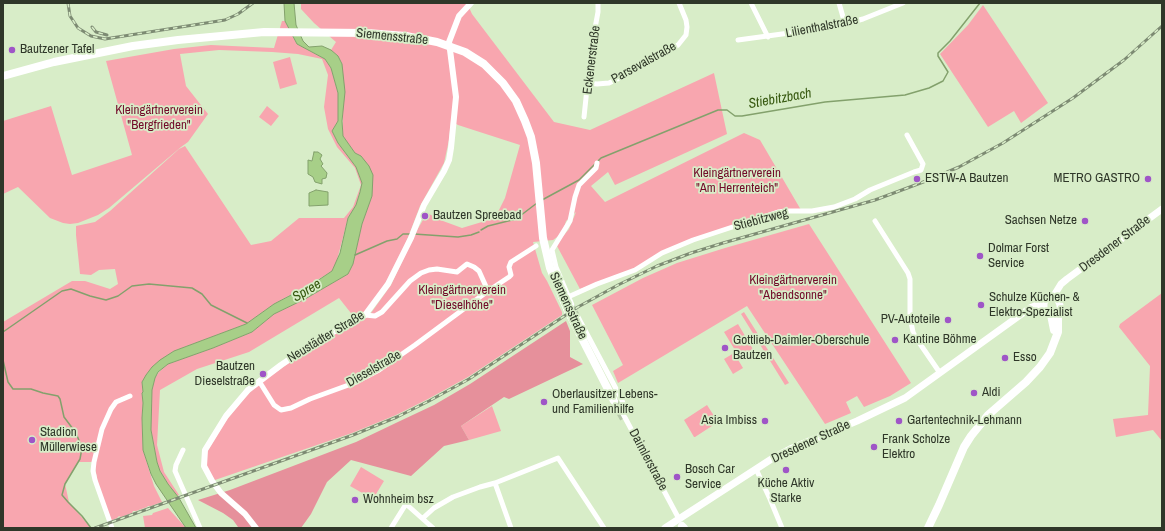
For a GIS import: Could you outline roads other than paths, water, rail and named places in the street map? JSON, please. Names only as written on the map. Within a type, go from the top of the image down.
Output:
[{"type":"main road","name":"Siemensstraße","points":[[3,76],[54,62],[126,48],[178,40],[264,32],[367,33],[406,36],[449,45],[465,52],[484,64],[503,83],[516,101],[525,121],[536,163],[545,251],[555,284],[614,401]]},
{"type":"main road","name":"Dresdener Straße","points":[[665,528],[682,524],[756,469],[790,449],[898,403],[1033,306],[1044,306],[1047,299],[1055,298],[1068,279],[1162,209]]},
{"type":"main road","name":"Dresdener Straße","points":[[1054,314],[1060,305],[1055,298]]},
{"type":"main road","points":[[928,528],[970,436],[988,415],[1026,382],[1040,367],[1050,353],[1055,341],[1054,314],[1046,313],[1044,306]]},
{"type":"street","name":"Neustädter Straße","points":[[256,528],[245,514],[221,493],[206,471],[203,462],[205,450],[226,416],[248,390],[281,364],[318,340],[365,315],[388,284],[413,234],[424,205],[444,171],[450,154],[456,97],[454,77],[450,60],[450,36],[456,20],[462,11],[471,3]]},
{"type":"street","name":"Eckenerstraße","points":[[584,117],[591,50],[598,12],[598,3]]},
{"type":"street","name":"Parsevalstraße","points":[[588,83],[610,83],[678,45],[686,34],[687,27],[686,20],[679,3]]},
{"type":"street","points":[[751,3],[768,37]]},
{"type":"street","points":[[839,3],[845,24]]},
{"type":"street","name":"Lilienthalstraße","points":[[738,40],[768,37],[845,24],[863,19],[903,3]]},
{"type":"street","name":"Stiebitzweg","points":[[568,297],[597,284],[635,270],[662,253],[693,240],[778,212],[812,211],[834,207],[855,199],[870,190],[921,170],[923,164],[907,135]]},
{"type":"street","points":[[572,305],[556,267],[552,250],[570,221],[579,185],[596,168],[596,164]]},
{"type":"street","points":[[875,221],[908,273],[910,279],[910,317],[913,332],[940,373]]},
{"type":"street","name":"Dieselstraße","points":[[259,381],[269,398],[281,410],[292,408],[310,399],[354,383],[379,370],[441,327],[511,274],[509,267],[511,262],[536,246]]},
{"type":"street","points":[[365,315],[375,316],[382,312],[410,281],[421,273],[429,270],[437,269],[457,272],[467,264],[474,266],[479,271],[488,290]]},
{"type":"street","name":"Daimlerstraße","points":[[578,317],[622,400],[624,407],[622,412],[682,524]]},
{"type":"street","points":[[112,528],[95,480],[93,471],[94,462],[102,429],[111,409],[116,402],[130,396]]},
{"type":"street","points":[[183,450],[176,465],[175,471],[200,528]]},
{"type":"street","points":[[423,518],[443,501],[495,483],[558,458],[604,528]]},
{"type":"street","points":[[756,469],[782,528]]},
{"type":"street","points":[[495,483],[511,528]]},
{"type":"street","points":[[391,528],[406,504],[433,528]]},
{"type":"water","name":"Spree","points":[[284,3],[294,3],[296,25],[303,41],[309,47],[322,46],[331,50],[338,56],[342,64],[345,92],[342,121],[343,136],[355,153],[361,156],[369,166],[373,175],[372,196],[362,224],[353,264],[348,274],[305,299],[274,314],[252,332],[168,364],[158,372],[152,390],[151,430],[160,471],[179,498],[196,528],[186,528],[156,484],[143,450],[142,382],[152,367],[174,351],[246,324],[274,304],[314,283],[332,271],[340,253],[348,218],[356,205],[362,183],[356,167],[338,143],[332,131],[338,121],[338,93],[331,68],[325,59],[297,44],[285,21]]},
{"type":"water","points":[[314,152],[318,152],[322,155],[320,159],[323,164],[321,166],[327,173],[326,178],[322,179],[322,184],[315,182],[313,177],[308,174],[308,160],[312,161]]},
{"type":"water","points":[[316,190],[328,192],[328,205],[309,206],[309,193]]},
{"type":"waterway","name":"Stiebitzbach","points":[[542,200],[579,180],[601,158],[718,110],[727,110],[735,116],[742,116],[825,102],[905,95],[929,88],[943,81],[948,72],[938,56],[938,53],[950,41],[980,3]]},
{"type":"waterway","name":"Stiebitzbach","points":[[481,230],[488,226],[516,219],[537,203]]},
{"type":"waterway","name":"Stiebitzbach","points":[[414,234],[458,237],[479,232]]},
{"type":"waterway","name":"Stiebitzbach","points":[[355,255],[387,241],[397,239],[403,234],[410,234]]},
{"type":"waterway","points":[[3,332],[62,291],[71,289],[106,300],[118,296],[132,286],[149,284],[192,288],[202,294],[211,305],[247,323]]},
{"type":"waterway","points":[[3,360],[8,382],[13,389],[31,389],[58,396],[60,399],[64,417],[76,433],[82,448],[80,459],[65,484],[62,495],[91,528]]},
{"type":"tunnel","points":[[572,305],[578,317]]},
{"type":"tunnel","points":[[614,401],[624,419]]},
{"type":"railway","points":[[68,3],[70,16],[78,28],[91,36],[105,39],[225,20],[238,14],[253,3]]},
{"type":"railway","points":[[95,528],[353,435],[397,417],[469,379],[578,307],[657,266],[723,243],[875,200],[959,167],[1003,143],[1073,98],[1124,60],[1162,26]]},
{"type":"railway","points":[[92,27],[96,32],[107,35]]},
{"type":"place","name":"Bautzener Tafel","points":[[12,50]]},
{"type":"place","name":"ESTW-A Bautzen","points":[[917,179]]},
{"type":"place","name":"METRO GASTRO","points":[[1148,179]]},
{"type":"place","name":"Bautzen Spreebad","points":[[425,216]]},
{"type":"place","name":"Sachsen Netze","points":[[1085,221]]},
{"type":"place","name":"Dolmar Forst Service","points":[[980,256]]},
{"type":"place","name":"Schulze Küchen- & Elektro-Spezialist","points":[[981,305]]},
{"type":"place","name":"PV-Autoteile","points":[[948,320]]},
{"type":"place","name":"Kantine Böhme","points":[[895,340]]},
{"type":"place","name":"Gottlieb-Daimler-Oberschule Bautzen","points":[[725,348]]},
{"type":"place","name":"Esso","points":[[1005,358]]},
{"type":"place","name":"Bautzen Dieselstraße","points":[[263,374]]},
{"type":"place","name":"Aldi","points":[[974,393]]},
{"type":"place","name":"Oberlausitzer Lebens- und Familienhilfe","points":[[544,402]]},
{"type":"place","name":"Asia Imbiss","points":[[765,421]]},
{"type":"place","name":"Gartentechnik-Lehmann","points":[[899,421]]},
{"type":"place","name":"Stadion Müllerwiese","points":[[32,440]]},
{"type":"place","name":"Frank Scholze Elektro","points":[[874,447]]},
{"type":"place","name":"Küche Aktiv Starke","points":[[786,470]]},
{"type":"place","name":"Bosch Car Service","points":[[677,477]]},
{"type":"place","name":"Wohnheim bsz","points":[[355,500]]},
{"type":"park label","name":"Kleingärtnerverein \"Bergfrieden\"","points":[[159,118]]},
{"type":"park label","name":"Kleingärtnerverein \"Am Herrenteich\"","points":[[737,182]]},
{"type":"park label","name":"Kleingärtnerverein \"Abendsonne\"","points":[[793,288]]},
{"type":"park label","name":"Kleingärtnerverein \"Dieselhöhe\"","points":[[462,298]]}]
